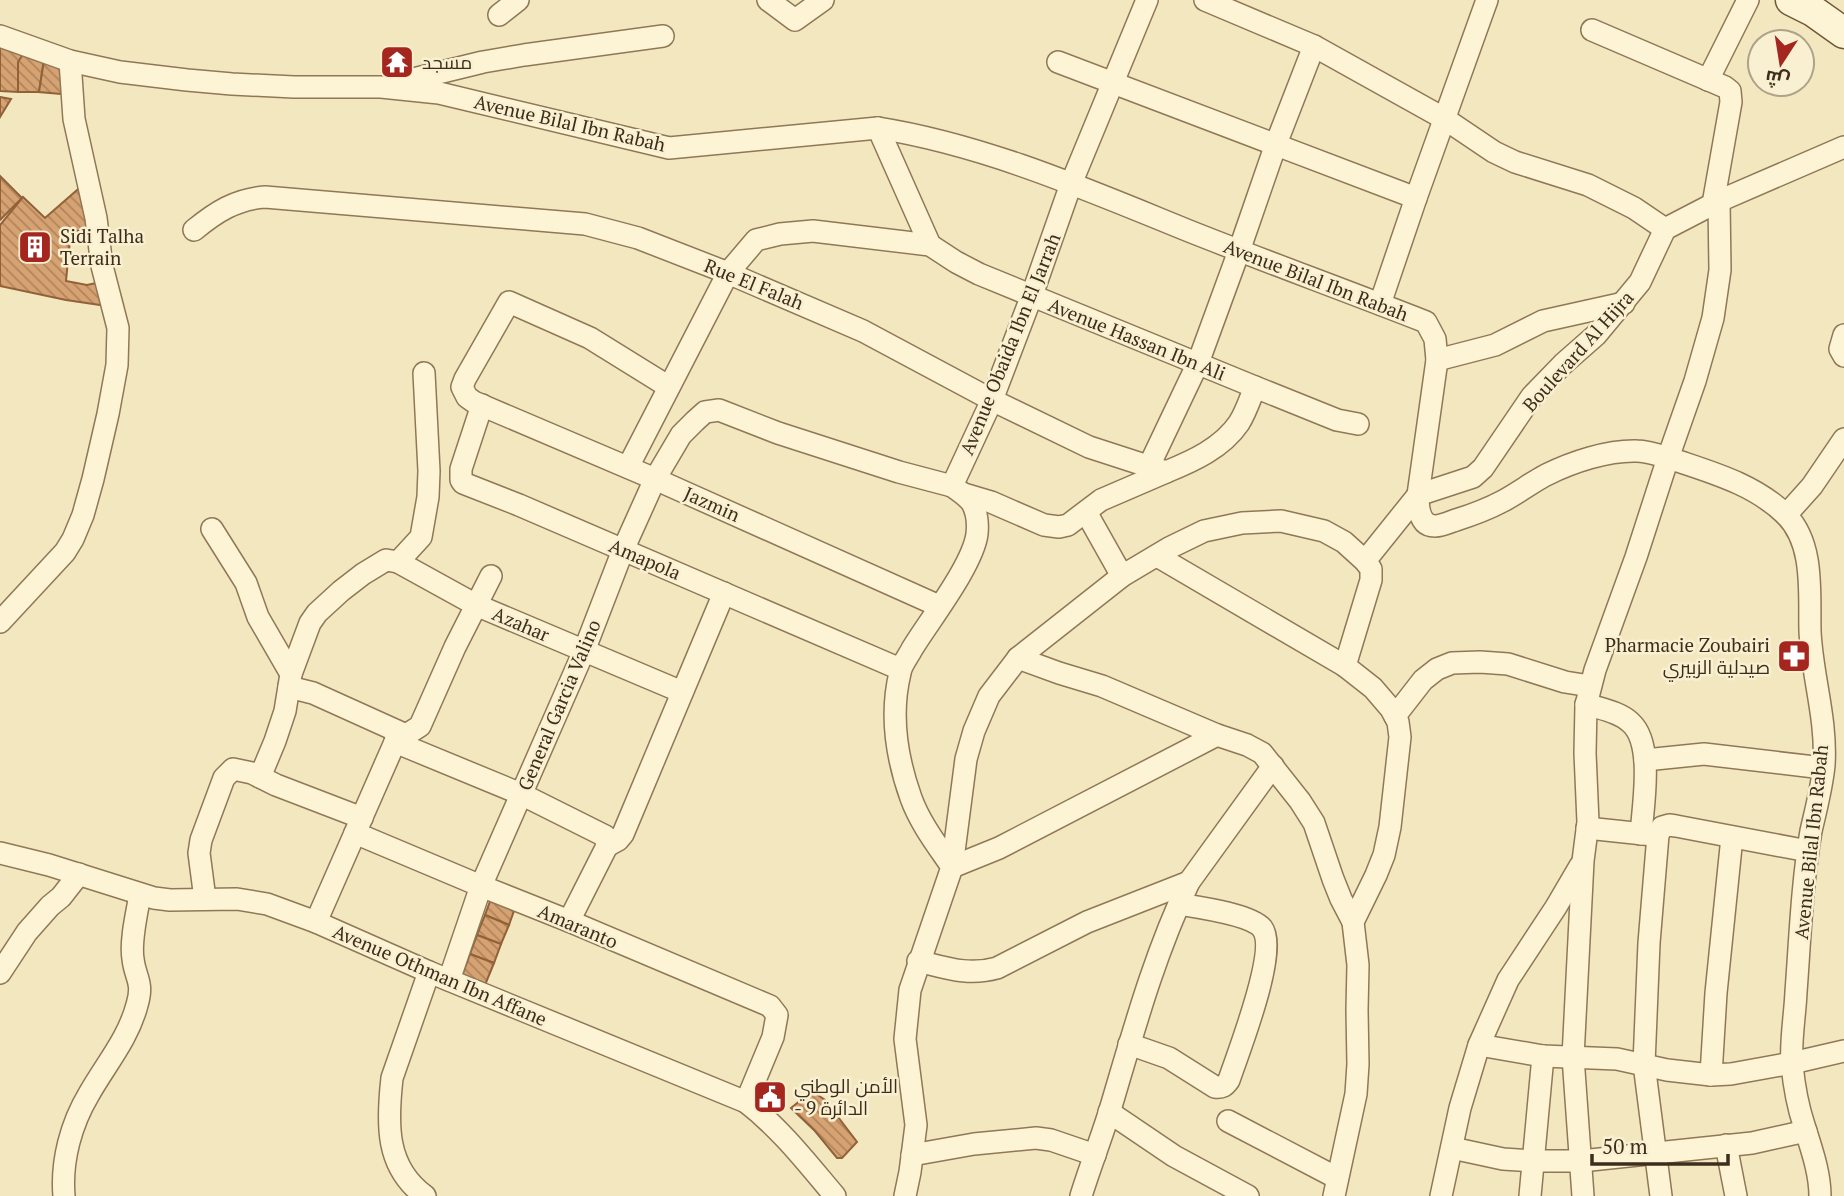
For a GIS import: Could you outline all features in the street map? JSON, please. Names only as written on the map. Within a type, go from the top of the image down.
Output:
[{"type":"street","points":[[499,15],[518,0]]},
{"type":"street","points":[[768,0],[795,20],[823,0]]},
{"type":"street","name":"Avenue Obaida Ibn El Jarrah","points":[[958,490],[1071,184],[1147,0]]},
{"type":"street","points":[[1205,0],[1314,46],[1445,119],[1494,152],[1515,162],[1588,185],[1634,208],[1665,229],[1716,203],[1844,147]]},
{"type":"street","points":[[1380,304],[1487,0]]},
{"type":"street","points":[[1708,80],[1748,0]]},
{"type":"street","points":[[1807,4],[1844,33]]},
{"type":"street","points":[[1583,1196],[1573,1057],[1587,828],[1585,753],[1588,695],[1695,381],[1713,318],[1720,270],[1716,203],[1731,95],[1725,87],[1592,30]]},
{"type":"street","name":"Avenue Bilal Ibn Rabah","points":[[0,36],[70,61],[120,72],[294,88],[381,87],[439,93],[669,148],[878,128],[928,138],[994,157],[1071,184],[1426,322],[1434,339],[1437,360],[1418,506],[1420,515],[1429,525],[1470,516],[1566,466],[1614,453],[1640,450],[1722,476],[1763,496],[1786,515],[1804,546],[1809,587],[1810,634],[1821,707],[1824,768],[1808,851],[1792,1063],[1820,1185],[1820,1196]]},
{"type":"street","points":[[381,87],[510,57],[663,36]]},
{"type":"street","points":[[1158,469],[1314,46]]},
{"type":"street","points":[[0,622],[65,552],[73,539],[93,479],[117,365],[118,328],[102,266],[96,218],[76,130],[70,61]]},
{"type":"street","points":[[1058,62],[1416,198]]},
{"type":"street","points":[[878,128],[930,245]]},
{"type":"street","name":"Rue El Falah","points":[[194,230],[210,217],[249,198],[279,198],[585,224],[638,238],[728,273],[863,331],[992,400],[1089,447],[1158,469]]},
{"type":"street","name":"Boulevard Al Hijra","points":[[1418,495],[1473,477],[1483,468],[1532,396],[1596,335],[1640,282],[1665,229]]},
{"type":"street","name":"Avenue Hassan Ibn Ali","points":[[628,467],[728,273],[756,240],[779,234],[813,231],[930,245],[957,262],[1032,295],[1338,420],[1358,424]]},
{"type":"street","points":[[482,405],[467,397],[462,387],[509,302],[590,338],[669,387]]},
{"type":"street","points":[[1437,360],[1495,345],[1543,321],[1624,303]]},
{"type":"street","points":[[1844,335],[1840,349],[1844,356]]},
{"type":"street","points":[[260,777],[275,741],[299,649],[310,623],[317,613],[363,573],[386,560],[398,562],[421,537],[428,497],[429,471],[424,373]]},
{"type":"street","points":[[1158,469],[1193,461],[1229,435],[1240,422],[1255,387]]},
{"type":"street","name":"Jazmin","points":[[482,405],[628,467],[939,607]]},
{"type":"street","name":"Amapola","points":[[482,405],[461,469],[463,483],[900,670]]},
{"type":"street","name":"General Garcia Valino","points":[[425,1196],[406,1178],[394,1158],[390,1138],[392,1078],[481,886],[584,651],[623,550],[655,479],[681,435],[705,412],[719,410],[778,433],[958,490],[1044,525],[1059,527],[1068,525],[1101,500],[1158,469]]},
{"type":"street","points":[[1786,515],[1812,486],[1844,439]]},
{"type":"street","points":[[952,867],[911,799],[895,728],[894,707],[900,670],[964,567],[977,536],[976,513],[972,503],[958,490]]},
{"type":"street","points":[[1365,561],[1418,495]]},
{"type":"street","points":[[1086,512],[1122,576]]},
{"type":"street","points":[[905,1196],[916,1125],[905,1039],[910,990],[952,867],[966,760],[974,730],[989,696],[1018,658],[1122,576],[1157,555],[1204,531],[1242,523],[1281,521],[1324,531],[1344,542],[1371,569],[1371,580],[1345,666]]},
{"type":"street","points":[[212,529],[246,583],[258,617],[290,680],[400,738],[601,833],[607,846]]},
{"type":"street","points":[[1157,555],[1345,666],[1373,688],[1395,716],[1400,737],[1390,827],[1384,855],[1353,922]]},
{"type":"street","name":"Azahar","points":[[398,562],[476,606],[682,692]]},
{"type":"street","points":[[316,922],[400,738],[420,726],[427,715],[455,647],[491,576]]},
{"type":"street","points":[[569,921],[607,846],[623,834],[724,593]]},
{"type":"street","points":[[1018,658],[1102,686],[1262,753],[1314,823],[1333,879],[1353,922],[1358,965],[1356,1094],[1336,1187],[1228,1121]]},
{"type":"street","points":[[1395,716],[1423,680],[1437,669],[1452,663],[1508,664],[1565,682],[1631,722],[1640,734],[1645,760],[1650,834],[1644,1064],[1661,1196]]},
{"type":"street","points":[[952,867],[999,848],[1217,735]]},
{"type":"street","points":[[1645,760],[1704,754],[1824,768]]},
{"type":"street","points":[[1081,1196],[1149,981],[1179,904],[1189,882],[1273,766]]},
{"type":"street","name":"Amaranto","points":[[205,899],[199,853],[201,840],[224,778],[233,769],[243,770],[481,886],[770,1006],[776,1015],[773,1037],[746,1102]]},
{"type":"street","points":[[1587,828],[1650,834],[1669,825],[1808,851]]},
{"type":"street","points":[[1711,1075],[1716,993],[1732,837]]},
{"type":"street","name":"Avenue Othman Ibn Affane","points":[[0,853],[48,864],[140,895],[170,900],[237,899],[267,904],[316,922],[439,976],[746,1102],[780,1131],[835,1196]]},
{"type":"street","points":[[1441,1196],[1467,1081],[1479,1045],[1508,980],[1583,862]]},
{"type":"street","points":[[0,973],[27,932],[79,874]]},
{"type":"street","points":[[919,961],[961,972],[982,972],[997,968],[1087,922],[1189,882]]},
{"type":"street","points":[[64,1196],[63,1172],[68,1144],[77,1118],[88,1095],[130,1029],[138,1002],[140,986],[132,958],[140,895]]},
{"type":"street","points":[[1129,1044],[1169,1058],[1215,1087],[1226,1085],[1229,1080],[1259,987],[1266,940],[1262,928],[1246,919],[1179,904]]},
{"type":"street","points":[[1479,1045],[1543,1056],[1617,1059],[1667,1070],[1711,1075],[1792,1063],[1844,1051]]},
{"type":"street","points":[[1530,1196],[1543,1056]]},
{"type":"street","points":[[1109,1112],[1174,1156],[1248,1196]]},
{"type":"street","points":[[1452,1148],[1503,1159],[1581,1161],[1752,1143],[1806,1131]]},
{"type":"street","points":[[912,1156],[974,1144],[1036,1138],[1051,1140],[1094,1155]]},
{"type":"street","points":[[1726,1145],[1736,1196]]},
{"type":"building","points":[[0,45],[24,53],[18,92],[0,91]]},
{"type":"building","points":[[24,53],[44,60],[39,92],[18,92],[18,62]]},
{"type":"building","points":[[44,60],[66,65],[69,88],[61,94],[39,92]]},
{"type":"building","points":[[0,97],[11,99],[0,117]]},
{"type":"building","points":[[0,176],[22,198],[0,220]]},
{"type":"building","name":"Sidi Talha Terrain","points":[[84,184],[93,233],[71,230],[66,281],[87,285],[101,282],[107,306],[0,286],[0,225],[23,197],[45,218]]},
{"type":"building","points":[[492,896],[516,905],[509,925],[485,915]]},
{"type":"building","points":[[485,915],[509,925],[501,944],[477,935]]},
{"type":"building","points":[[477,935],[501,944],[494,963],[470,954]]},
{"type":"building","points":[[470,954],[494,963],[485,985],[462,976]]},
{"type":"building","points":[[812,1091],[825,1100],[857,1142],[842,1158],[837,1158],[791,1108]]},
{"type":"place","name":"مسجد","points":[[397,62]]},
{"type":"place","name":"Sidi Talha Terrain","points":[[35,247]]},
{"type":"place","name":"Pharmacie Zoubairi صيدلية الزبيري","points":[[1794,656]]},
{"type":"place","name":"الأمن الوطني - الدائرة 9","points":[[770,1097]]}]
